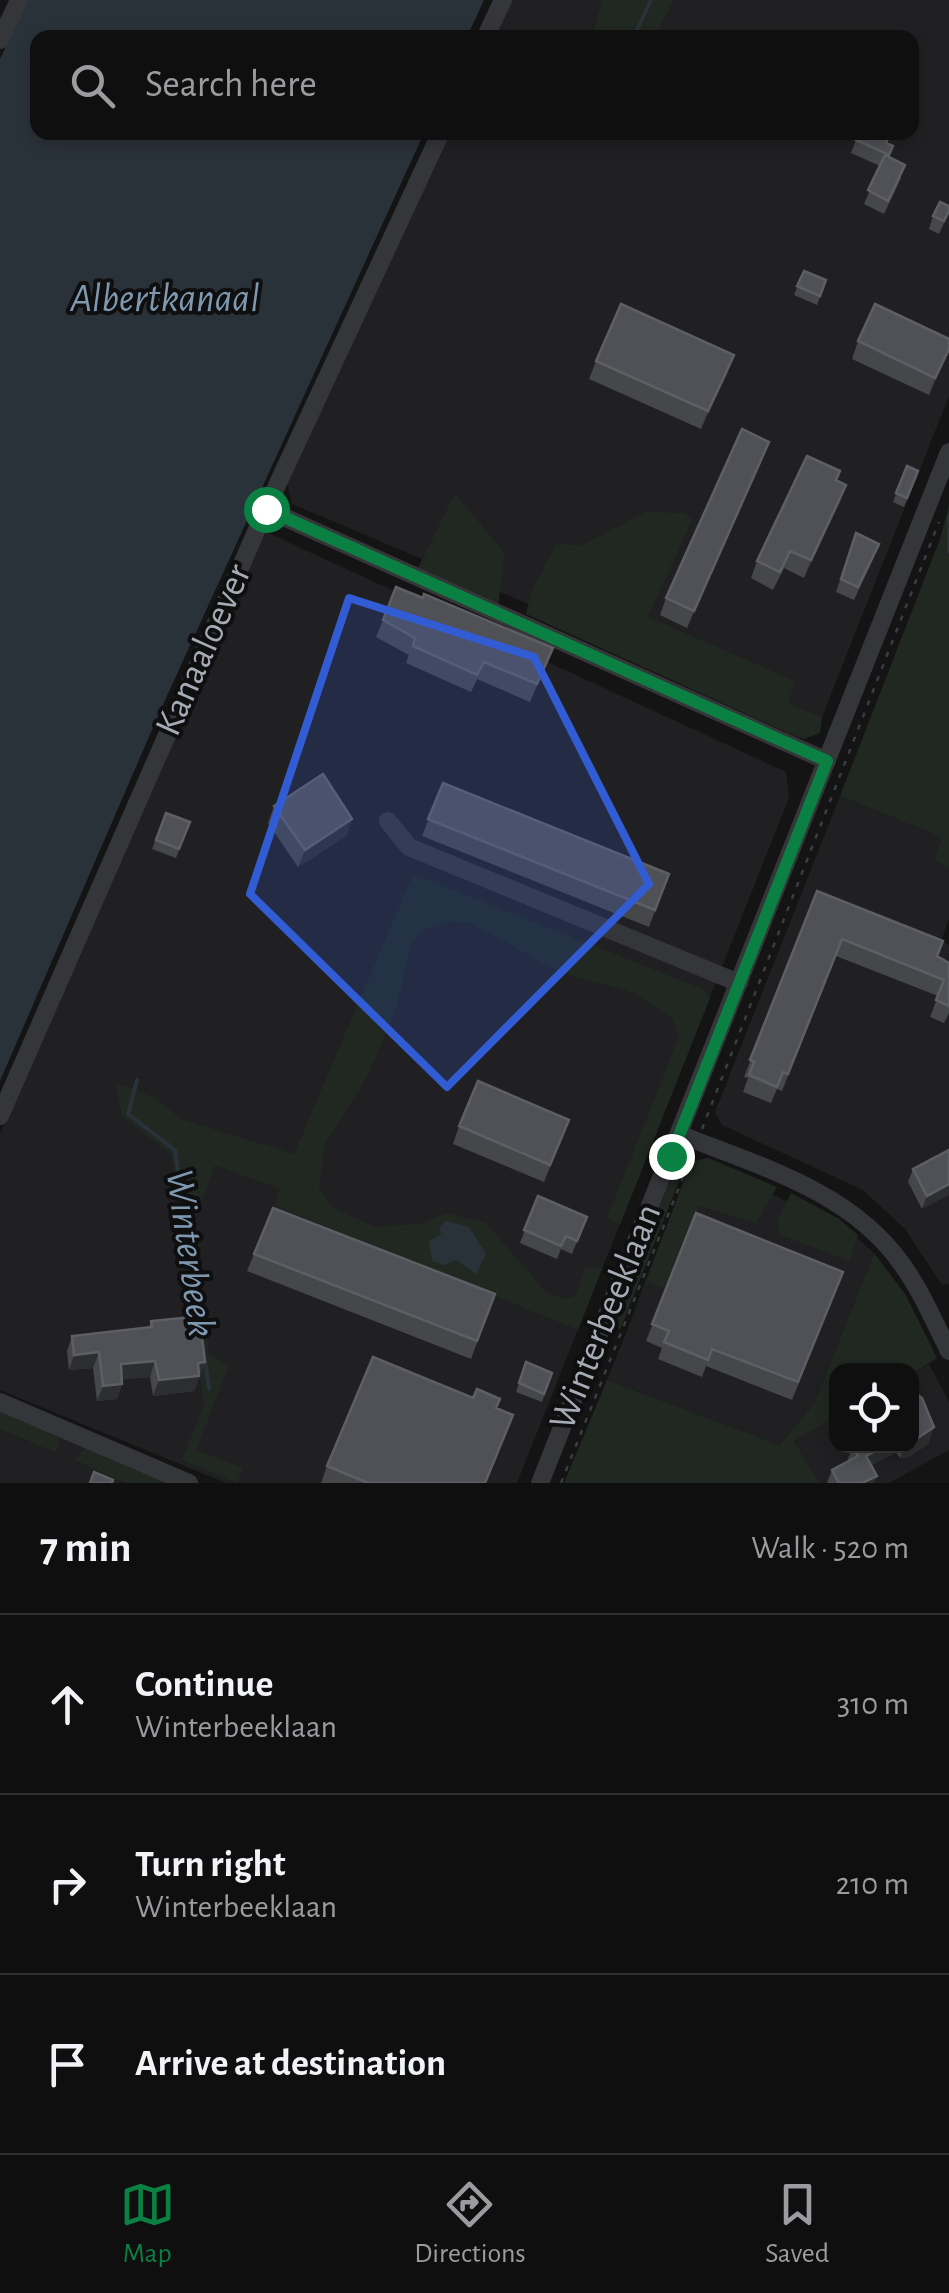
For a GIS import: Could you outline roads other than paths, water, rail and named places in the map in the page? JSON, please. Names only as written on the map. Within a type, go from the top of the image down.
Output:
[{"type":"street","points":[[0,40],[19,0]]},
{"type":"street","points":[[490,30],[503,0]]},
{"type":"street","name":"Kanaaloever","points":[[0,1116],[266,509],[437,140]]},
{"type":"street","name":"Winterbeeklaan","points":[[540,1483],[949,452]]},
{"type":"street","points":[[266,509],[827,761]]},
{"type":"street","points":[[388,821],[409,847],[739,984]]},
{"type":"street","points":[[679,1134],[809,1186],[874,1232],[902,1263],[949,1351]]},
{"type":"street","points":[[0,1402],[189,1483]]},
{"type":"water","name":"Albertkanaal","points":[[28,0],[484,0],[470,30],[30,30],[30,140],[421,140],[161,709],[0,1081],[0,59]]},
{"type":"water","points":[[446,1221],[469,1227],[486,1254],[476,1274],[456,1260],[444,1265],[432,1261],[429,1241],[441,1235],[439,1227]]},
{"type":"waterway","name":"Winterbeek","points":[[637,30],[651,0]]},
{"type":"waterway","points":[[949,516],[949,552]]},
{"type":"waterway","name":"Winterbeek","points":[[137,1080],[128,1114],[175,1150],[209,1389]]}]
